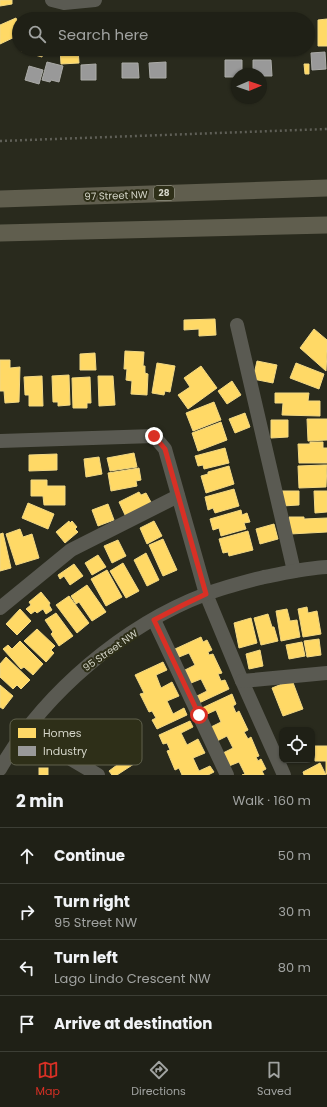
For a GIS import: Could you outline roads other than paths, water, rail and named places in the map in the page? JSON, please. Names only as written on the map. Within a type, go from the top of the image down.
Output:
[{"type":"main road","name":"97 Street NW","points":[[0,199],[327,188]]},
{"type":"main road","points":[[0,234],[327,225]]},
{"type":"street","points":[[52,0],[64,3],[95,0]]},
{"type":"street","points":[[236,325],[294,571]]},
{"type":"street","points":[[0,441],[154,436],[165,449],[206,594],[242,681],[284,775]]},
{"type":"street","points":[[0,608],[71,550],[178,496]]},
{"type":"street","name":"95 Street NW","points":[[35,719],[47,704],[79,672],[119,641],[154,620],[206,594],[251,580],[294,571],[327,567]]},
{"type":"street","points":[[154,620],[227,775]]},
{"type":"street","points":[[242,681],[327,673]]},
{"type":"street","name":"95 Street NW","points":[[0,769],[10,754]]},
{"type":"street","points":[[81,765],[98,775]]}]
